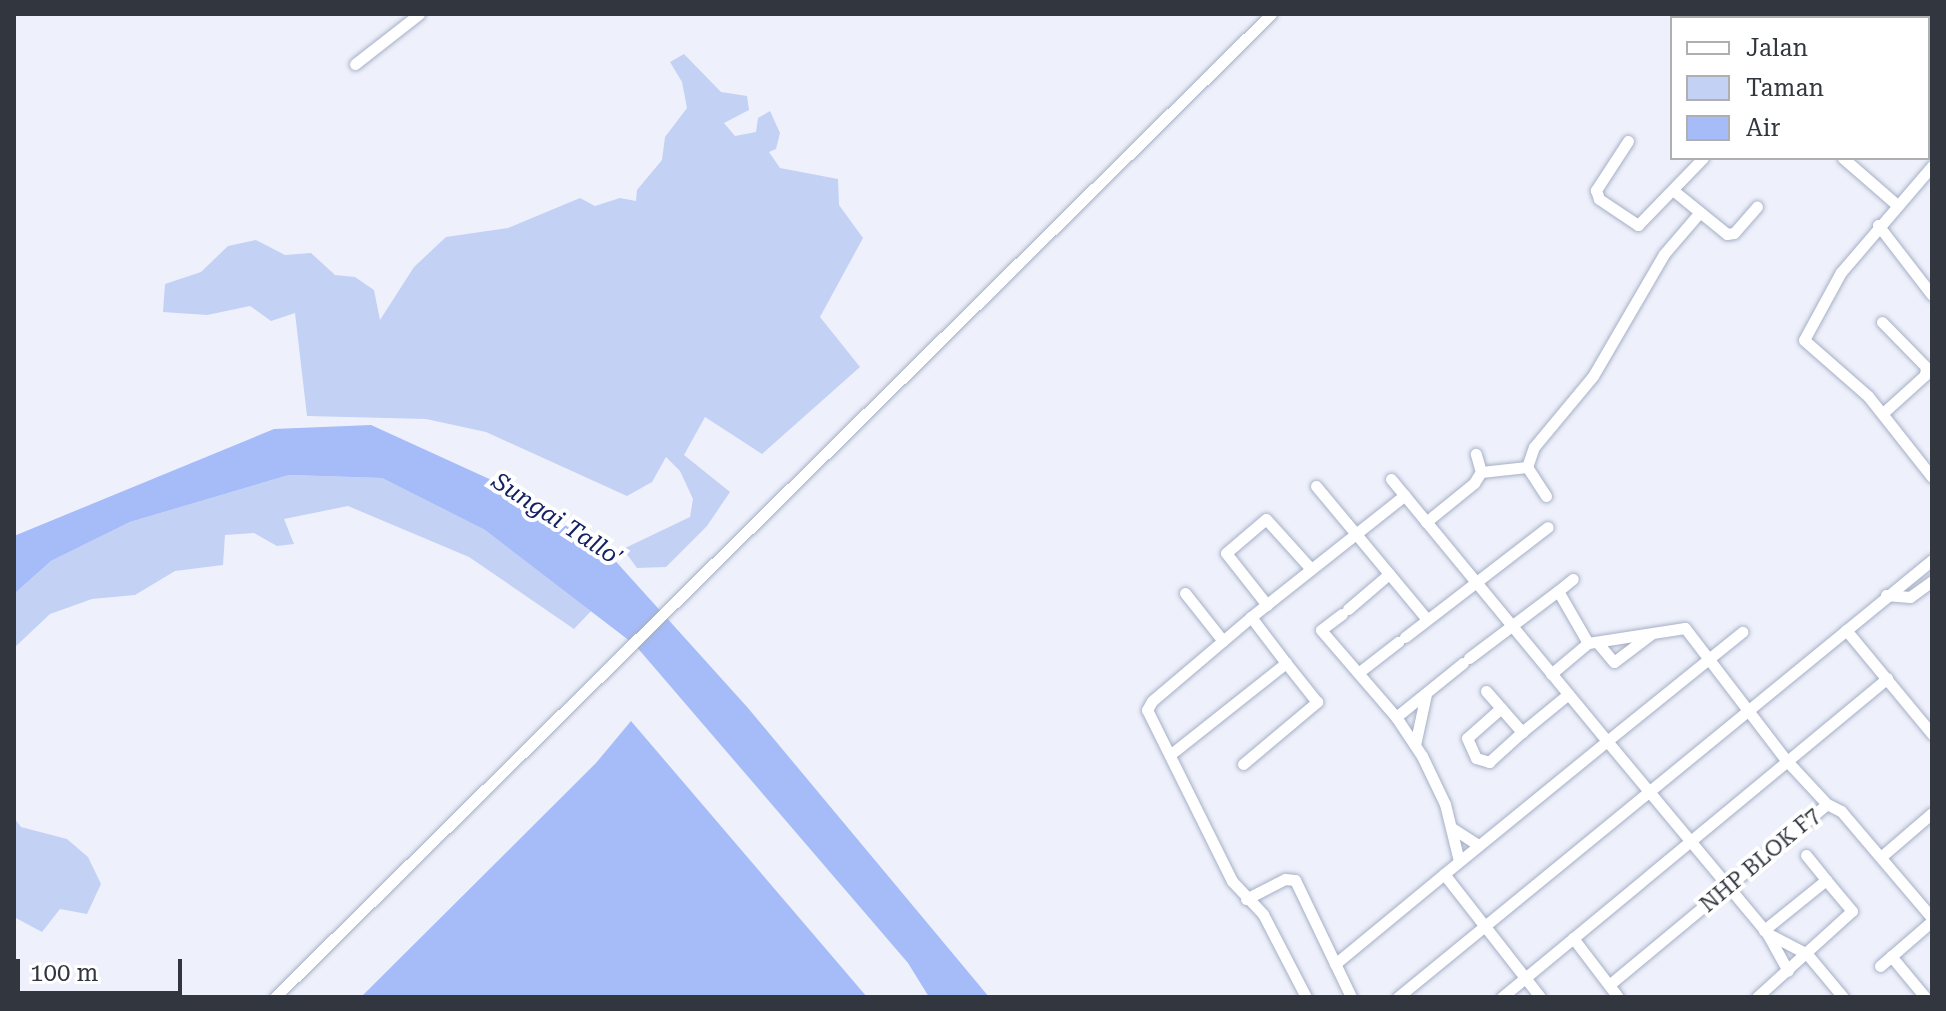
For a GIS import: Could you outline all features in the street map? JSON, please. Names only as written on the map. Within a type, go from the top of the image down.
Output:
[{"type":"street","points":[[355,64],[419,14]]},
{"type":"street","points":[[275,997],[1271,14]]},
{"type":"street","points":[[1628,141],[1597,186],[1599,199],[1638,225],[1701,160]]},
{"type":"street","points":[[1845,160],[1897,205]]},
{"type":"street","points":[[1932,166],[1878,225],[1841,272],[1804,340],[1883,413],[1932,477]]},
{"type":"street","points":[[1674,191],[1721,231],[1734,233],[1757,207]]},
{"type":"street","points":[[1527,467],[1539,438],[1602,362],[1664,254],[1700,212]]},
{"type":"street","points":[[1878,225],[1932,295]]},
{"type":"street","points":[[1882,322],[1926,367],[1925,375],[1883,413]]},
{"type":"street","points":[[1476,454],[1481,472]]},
{"type":"street","points":[[1426,522],[1481,472],[1527,467]]},
{"type":"street","points":[[1527,467],[1546,496]]},
{"type":"street","points":[[1391,479],[1567,695],[1651,790],[1727,888],[1766,931],[1788,971]]},
{"type":"street","points":[[1316,486],[1427,619]]},
{"type":"street","points":[[1306,997],[1263,914],[1232,881],[1148,706],[1251,617],[1405,495]]},
{"type":"street","points":[[1267,605],[1226,553],[1266,519],[1311,569]]},
{"type":"street","points":[[1358,673],[1548,527]]},
{"type":"street","points":[[1398,997],[1932,560]]},
{"type":"street","points":[[1389,574],[1321,630],[1396,717],[1415,745],[1452,828],[1459,861]]},
{"type":"street","points":[[1396,717],[1510,625],[1573,579]]},
{"type":"street","points":[[1886,595],[1910,597],[1932,581]]},
{"type":"street","points":[[1558,591],[1592,642],[1614,662],[1654,632]]},
{"type":"street","points":[[1185,593],[1223,641]]},
{"type":"street","points":[[1243,764],[1321,699],[1286,663],[1251,617]]},
{"type":"street","points":[[1551,674],[1592,642],[1685,628],[1786,760],[1827,804]]},
{"type":"street","points":[[1846,630],[1932,734]]},
{"type":"street","points":[[1335,964],[1742,632]]},
{"type":"street","points":[[1171,754],[1286,663]]},
{"type":"street","points":[[1502,997],[1692,843],[1786,760],[1887,678]]},
{"type":"street","points":[[1486,691],[1522,732]]},
{"type":"street","points":[[1415,745],[1426,694]]},
{"type":"street","points":[[1501,708],[1467,738],[1476,758],[1489,762],[1567,695]]},
{"type":"street","name":"NHP BLOK F7","points":[[1609,985],[1827,804],[1841,811],[1932,919]]},
{"type":"street","points":[[1882,856],[1928,816],[1932,830]]},
{"type":"street","points":[[1452,828],[1478,845]]},
{"type":"street","points":[[1757,997],[1852,914],[1806,855]]},
{"type":"street","points":[[1444,874],[1540,997]]},
{"type":"street","points":[[1246,899],[1285,879],[1295,880],[1351,997]]},
{"type":"street","points":[[1766,931],[1826,880]]},
{"type":"street","points":[[1880,966],[1932,919]]},
{"type":"street","points":[[1766,931],[1807,954],[1843,997]]},
{"type":"street","points":[[1573,938],[1618,997]]},
{"type":"street","points":[[1891,956],[1925,997]]},
{"type":"green space","points":[[684,54],[721,92],[747,96],[749,110],[724,123],[735,136],[756,132],[758,118],[770,111],[780,133],[776,149],[769,152],[780,168],[838,179],[839,205],[863,238],[820,317],[860,367],[762,454],[705,417],[684,455],[730,492],[707,526],[666,567],[637,568],[623,549],[690,517],[693,499],[680,471],[666,457],[652,482],[627,496],[486,432],[426,419],[307,416],[295,313],[271,321],[250,306],[207,315],[163,312],[165,284],[201,272],[228,246],[256,240],[285,255],[311,253],[335,275],[355,277],[374,290],[380,320],[414,267],[446,237],[508,228],[580,198],[595,206],[620,198],[636,201],[637,190],[662,160],[665,137],[687,108],[682,82],[670,62]]},
{"type":"green space","points":[[289,475],[382,478],[485,530],[591,611],[574,629],[469,557],[348,506],[284,519],[294,544],[277,546],[254,533],[225,535],[223,565],[175,571],[135,595],[92,599],[50,614],[14,648],[14,594],[51,561],[130,522]]},
{"type":"green space","points":[[14,818],[21,827],[67,839],[88,857],[101,884],[87,914],[60,909],[42,932],[14,917]]},
{"type":"water","name":"Sungai Tallo'","points":[[371,425],[509,488],[610,555],[748,708],[989,997],[929,997],[908,963],[635,645],[485,530],[382,478],[289,475],[130,522],[51,561],[14,594],[14,536],[274,429]]},
{"type":"water","points":[[631,721],[867,997],[361,997],[596,763]]}]
